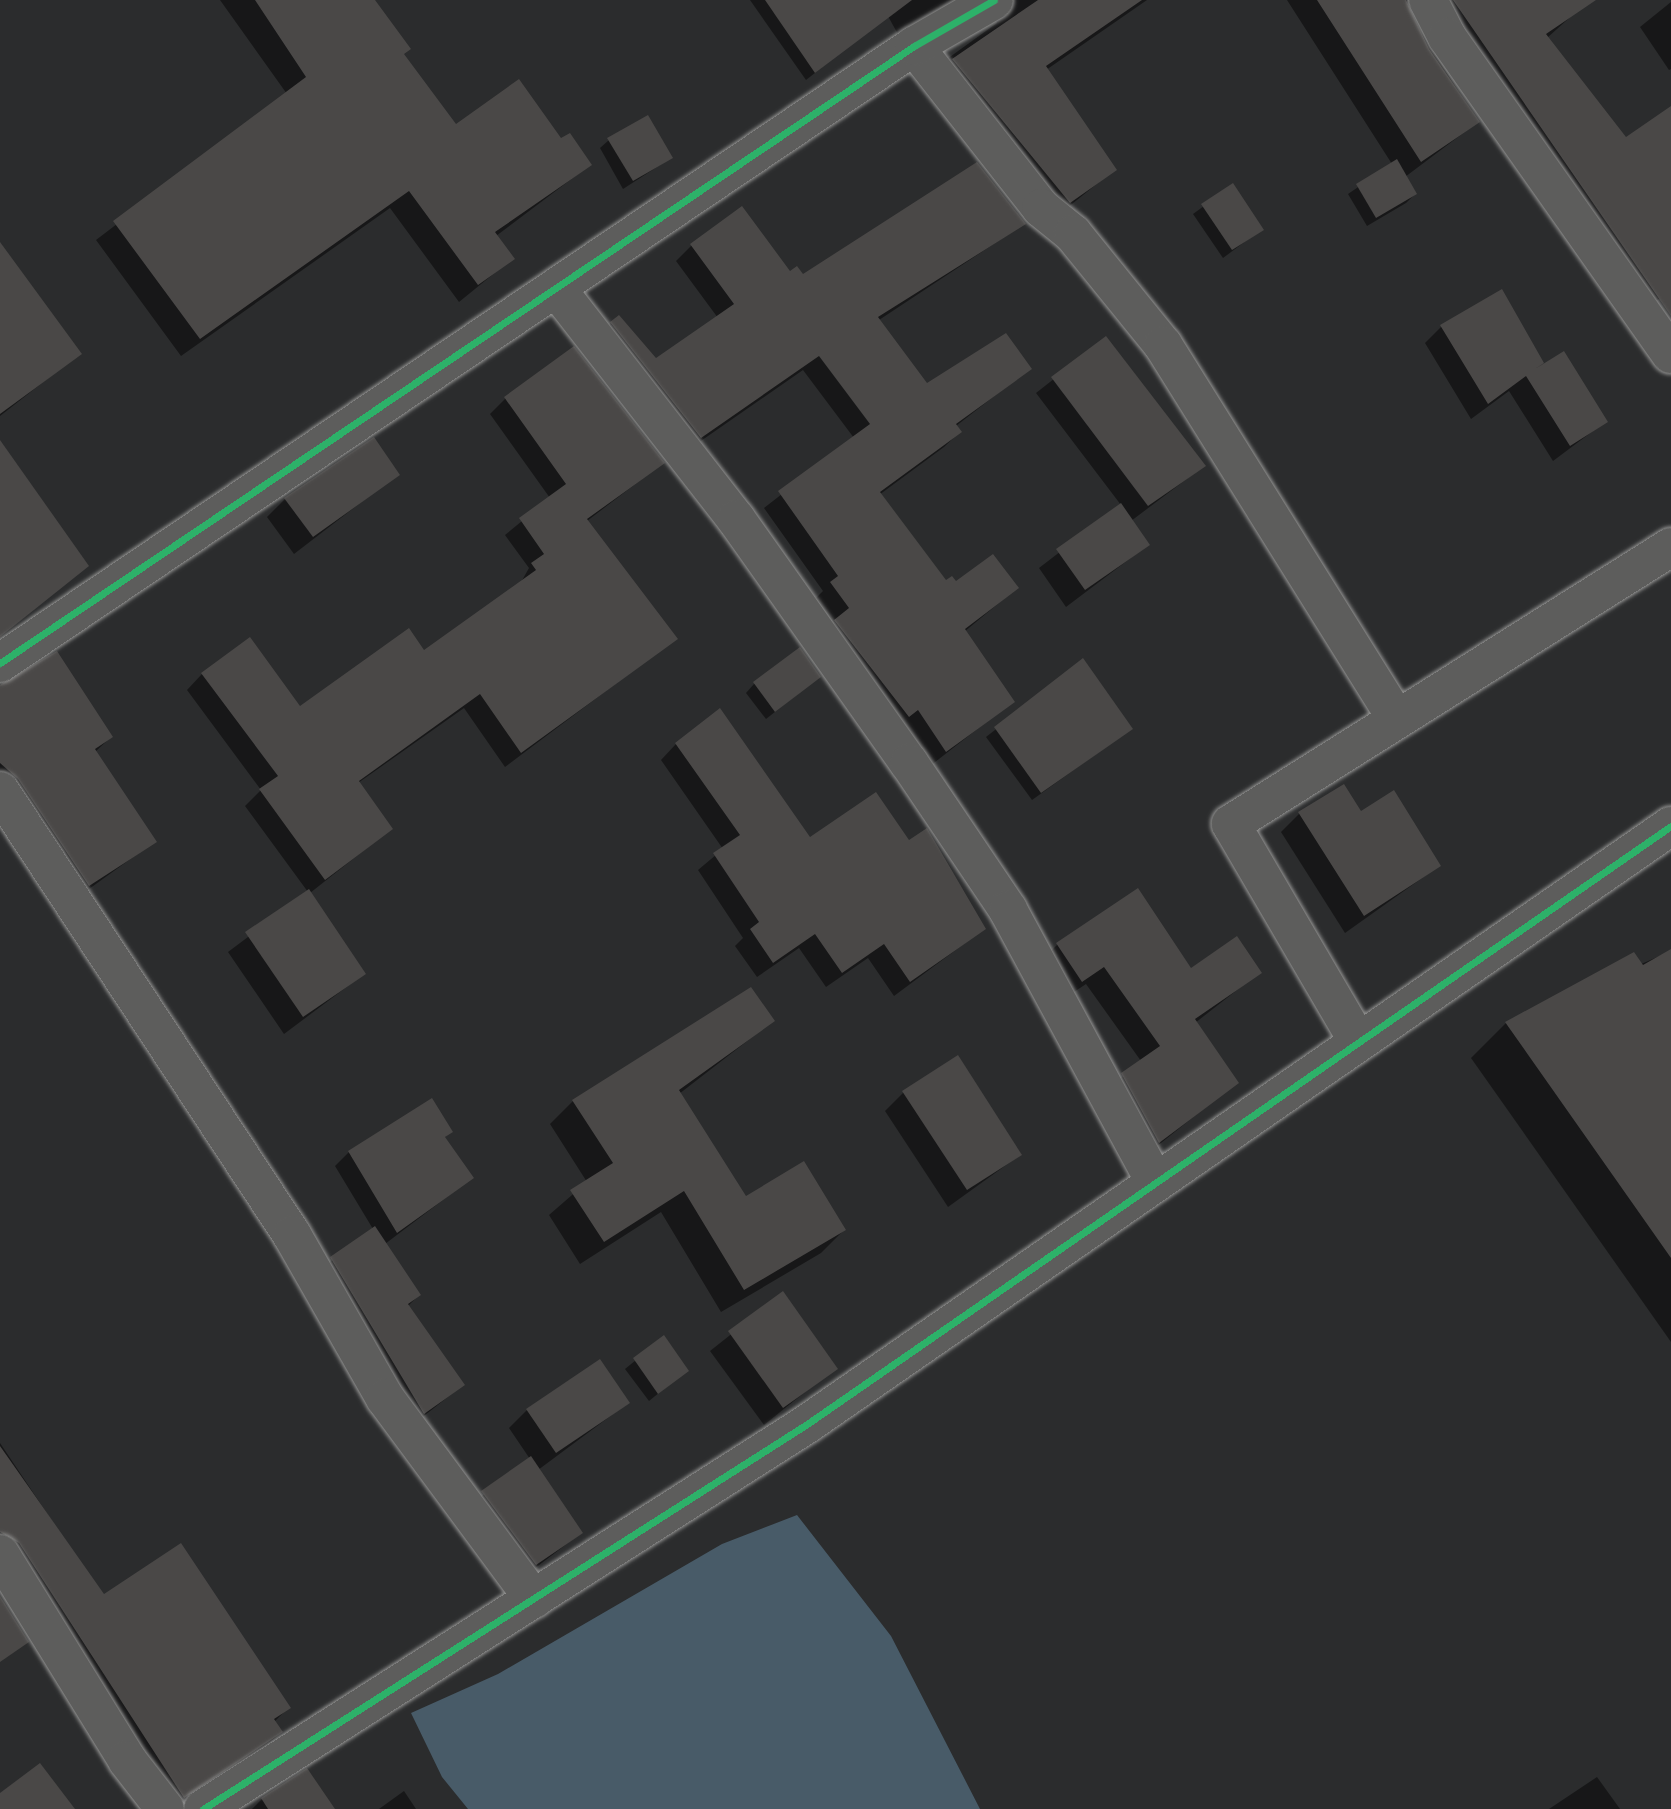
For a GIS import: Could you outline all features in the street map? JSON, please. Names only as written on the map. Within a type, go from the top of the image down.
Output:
[{"type":"street","points":[[0,663],[914,46],[943,13],[994,0]]},
{"type":"street","points":[[1428,0],[1447,37],[1671,354]]},
{"type":"street","points":[[914,46],[1041,208],[1073,234],[1163,345],[1397,719]]},
{"type":"street","points":[[556,288],[736,519],[909,763],[1008,910],[1154,1180]]},
{"type":"street","points":[[1356,1038],[1230,824],[1671,547]]},
{"type":"street","points":[[0,790],[292,1235],[386,1398],[534,1599]]},
{"type":"street","points":[[203,1809],[807,1424],[1356,1038],[1671,826]]},
{"type":"street","points":[[0,1554],[127,1760],[165,1809]]},
{"type":"water","points":[[797,1515],[891,1636],[980,1809],[468,1809],[442,1777],[411,1713],[498,1674],[722,1544]]},
{"type":"building","points":[[255,0],[375,0],[411,49],[404,54],[456,124],[519,79],[561,138],[570,133],[592,165],[495,232],[515,259],[478,285],[409,191],[200,339],[113,221],[306,77]]},
{"type":"building","points":[[765,0],[912,0],[815,73]]},
{"type":"building","points":[[1038,0],[1142,0],[1046,66],[1117,170],[1070,203],[952,59]]},
{"type":"building","points":[[1317,0],[1406,0],[1429,49],[1480,122],[1421,162]]},
{"type":"building","points":[[1453,0],[1596,0],[1546,34],[1626,137],[1671,106],[1671,316]]},
{"type":"building","points":[[648,115],[673,158],[633,181],[607,138]]},
{"type":"building","points":[[1397,159],[1417,194],[1376,218],[1356,184]]},
{"type":"building","points":[[977,162],[1026,224],[878,317],[927,383],[1006,333],[1032,369],[956,424],[962,432],[880,492],[946,580],[952,576],[956,581],[993,554],[1019,588],[965,629],[1015,702],[946,752],[918,710],[909,717],[834,620],[849,608],[830,582],[838,576],[778,491],[870,424],[819,356],[701,438],[610,322],[619,315],[656,358],[734,304],[690,244],[742,206],[790,271],[797,266],[803,274]]},
{"type":"building","points":[[1233,183],[1264,230],[1232,250],[1201,204]]},
{"type":"building","points":[[0,242],[82,354],[0,414]]},
{"type":"building","points":[[1502,289],[1544,363],[1535,369],[1564,351],[1608,422],[1570,446],[1526,376],[1488,404],[1440,325]]},
{"type":"building","points":[[1106,336],[1206,466],[1148,506],[1051,377]]},
{"type":"building","points":[[574,346],[665,463],[587,519],[678,639],[521,753],[480,694],[359,781],[393,829],[325,880],[259,789],[278,776],[201,673],[250,637],[300,706],[409,628],[424,650],[536,570],[531,563],[544,554],[519,518],[566,484],[504,397]]},
{"type":"building","points":[[374,437],[400,475],[313,537],[284,498]]},
{"type":"building","points":[[0,440],[89,566],[0,637]]},
{"type":"building","points":[[1121,503],[1150,545],[1085,590],[1056,549]]},
{"type":"building","points":[[800,647],[821,677],[775,712],[753,682]]},
{"type":"building","points":[[57,651],[113,737],[95,749],[157,842],[89,886],[18,779],[0,763],[0,685]]},
{"type":"building","points":[[1083,658],[1133,729],[1041,793],[994,727]]},
{"type":"building","points":[[720,708],[810,837],[876,792],[909,840],[927,828],[986,929],[910,982],[884,944],[842,973],[815,934],[773,963],[750,929],[759,922],[713,853],[740,835],[675,743]]},
{"type":"building","points":[[1344,784],[1361,811],[1394,790],[1441,866],[1364,916],[1298,812]]},
{"type":"building","points":[[1138,888],[1191,968],[1237,936],[1262,973],[1195,1019],[1239,1083],[1159,1143],[1121,1073],[1160,1046],[1104,967],[1082,982],[1056,943]]},
{"type":"building","points":[[309,889],[366,974],[303,1017],[245,932]]},
{"type":"building","points":[[1671,949],[1671,1258],[1505,1022],[1634,952],[1643,965]]},
{"type":"building","points":[[751,987],[775,1021],[679,1090],[746,1196],[804,1161],[846,1230],[744,1290],[684,1191],[604,1242],[570,1190],[613,1163],[572,1100]]},
{"type":"building","points":[[958,1055],[1022,1155],[967,1190],[902,1091]]},
{"type":"building","points":[[432,1098],[453,1132],[445,1137],[474,1178],[397,1233],[348,1151]]},
{"type":"building","points":[[375,1226],[421,1295],[408,1304],[465,1385],[424,1414],[330,1257]]},
{"type":"building","points":[[783,1291],[838,1369],[783,1408],[728,1331]]},
{"type":"building","points":[[664,1335],[689,1371],[658,1394],[633,1358]]},
{"type":"building","points":[[600,1359],[630,1403],[556,1453],[526,1409]]},
{"type":"building","points":[[0,1446],[104,1594],[181,1543],[291,1708],[274,1719],[283,1732],[184,1798],[19,1543],[0,1532]]},
{"type":"building","points":[[531,1456],[583,1533],[536,1565],[481,1491]]},
{"type":"building","points":[[0,1596],[29,1642],[0,1662]]},
{"type":"building","points":[[40,1763],[75,1809],[0,1809],[0,1793]]},
{"type":"building","points":[[307,1768],[335,1809],[268,1809],[261,1798]]},
{"type":"cycle path","points":[[0,663],[914,46],[994,0]]},
{"type":"cycle path","points":[[203,1809],[807,1424],[1671,826]]}]
